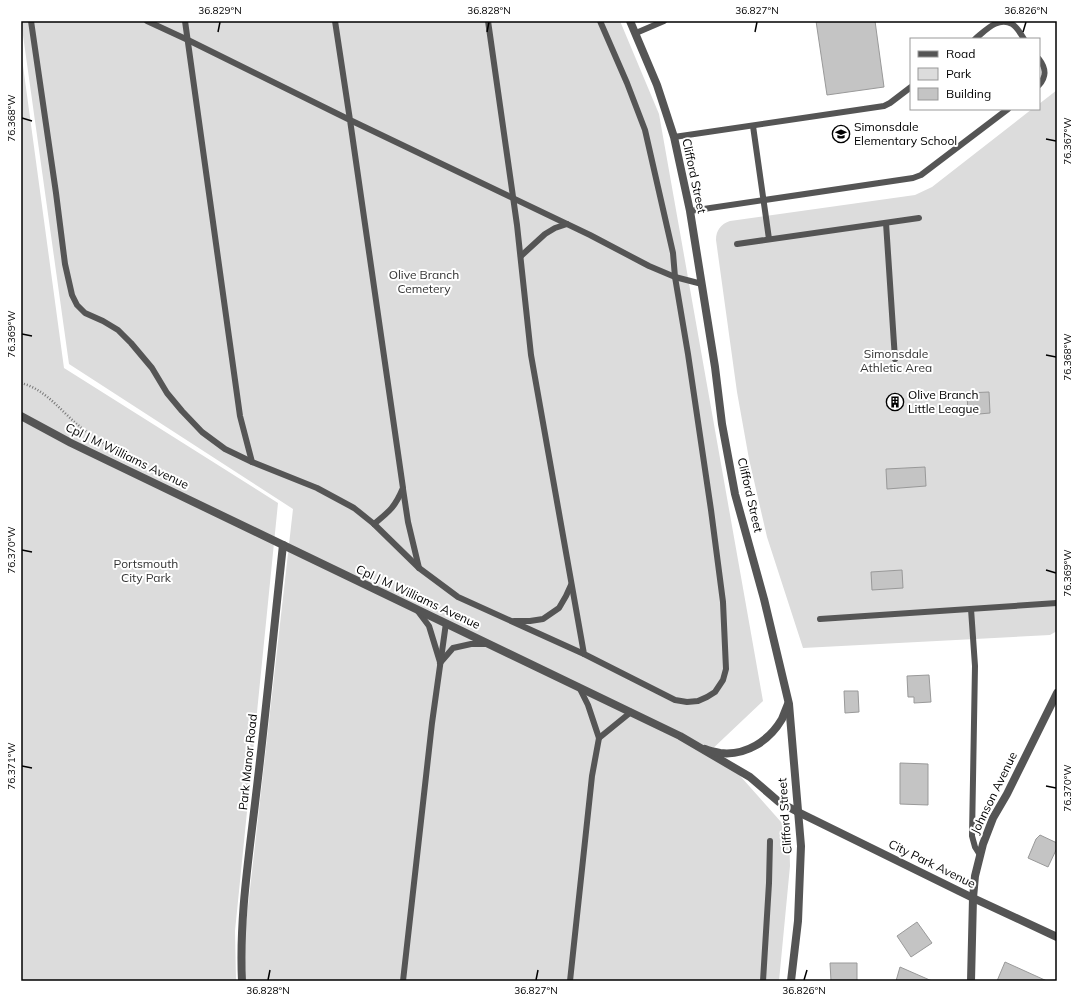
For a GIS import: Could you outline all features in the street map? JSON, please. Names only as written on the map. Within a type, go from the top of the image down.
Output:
[{"type":"street","name":"Clifford Street","points":[[630,21],[657,85],[674,137],[690,211],[722,424],[735,494],[764,599],[788,704],[801,846],[798,913],[791,981]]},
{"type":"street","name":"Cpl J M Williams Avenue","points":[[21,416],[71,443],[417,610],[579,686],[680,736],[750,777],[779,802],[798,812]]},
{"type":"street","name":"Park Manor Road","points":[[242,981],[240,956],[243,913],[283,545]]},
{"type":"street","name":"Johnson Avenue","points":[[971,981],[973,898],[983,844],[993,818],[1007,794],[1057,693]]},
{"type":"street","points":[[705,750],[720,753],[736,752],[752,748],[761,743],[773,731],[782,719],[788,704]]},
{"type":"street","name":"City Park Avenue","points":[[798,812],[973,898],[1057,937]]},
{"type":"lane","points":[[31,21],[65,264],[72,295],[77,305],[85,313],[118,330],[152,368],[167,393],[182,411],[202,432],[225,449],[252,462],[317,488],[354,508],[374,524],[419,568],[458,597],[584,654],[675,700],[687,702],[707,697],[715,692],[723,680],[726,669],[723,602],[712,518],[672,253],[645,130],[627,83],[600,21]]},
{"type":"lane","points":[[147,21],[590,235],[648,266],[675,277],[702,284]]},
{"type":"lane","points":[[185,21],[240,416],[252,462]]},
{"type":"lane","points":[[336,21],[408,522],[419,568]]},
{"type":"lane","points":[[488,21],[514,199],[531,355],[584,654]]},
{"type":"lane","points":[[636,33],[664,21]]},
{"type":"lane","points":[[1011,21],[1023,38]]},
{"type":"lane","points":[[976,38],[999,22],[1011,24],[1016,28]]},
{"type":"lane","points":[[1040,60],[1045,74],[1040,84]]},
{"type":"lane","points":[[674,137],[884,106],[910,89]]},
{"type":"lane","points":[[690,211],[913,178],[921,175],[1007,110]]},
{"type":"lane","points":[[753,126],[769,239]]},
{"type":"lane","points":[[737,244],[919,218]]},
{"type":"lane","points":[[886,222],[895,359]]},
{"type":"lane","points":[[521,256],[545,234],[555,228],[567,224]]},
{"type":"lane","points":[[374,524],[388,513],[397,503],[403,488]]},
{"type":"lane","points":[[512,621],[543,619],[559,608],[572,583]]},
{"type":"lane","points":[[820,619],[1057,603]]},
{"type":"lane","points":[[971,609],[975,666],[972,836],[975,847],[980,855]]},
{"type":"lane","points":[[417,610],[429,626],[440,663]]},
{"type":"lane","points":[[403,981],[432,723],[446,623]]},
{"type":"lane","points":[[440,663],[454,648],[471,644],[491,644]]},
{"type":"lane","points":[[570,981],[592,776],[599,738],[588,705],[579,686]]},
{"type":"lane","points":[[599,738],[631,712]]},
{"type":"lane","points":[[763,981],[770,841]]},
{"type":"path","points":[[21,382],[31,385],[43,393],[79,426],[104,444],[106,450],[103,458]]},
{"type":"green space","name":"Olive Branch Cemetery","points":[[21,21],[620,21],[659,114],[763,701],[707,754],[734,769],[789,831],[790,866],[779,981],[246,981],[244,942],[293,509],[69,364]]},
{"type":"green space","name":"Portsmouth City Park","points":[[21,51],[64,368],[278,503],[235,931],[236,981],[21,981]]},
{"type":"green space","name":"Simonsdale Athletic Area","points":[[1057,90],[1057,631],[1050,635],[803,648],[767,537],[749,459],[737,392],[716,240],[718,230],[730,221],[915,195],[932,187],[1031,110],[1040,110],[1040,103]]},
{"type":"building","points":[[816,21],[875,21],[884,87],[827,95]]},
{"type":"building","points":[[989,392],[990,413],[968,415],[967,393]]},
{"type":"building","points":[[925,467],[926,486],[887,489],[886,469]]},
{"type":"building","points":[[902,570],[903,588],[872,590],[871,572]]},
{"type":"building","points":[[929,675],[931,702],[914,703],[914,697],[908,697],[907,676]]},
{"type":"building","points":[[844,691],[858,691],[859,712],[845,713]]},
{"type":"building","points":[[900,763],[928,764],[928,805],[900,804]]},
{"type":"building","points":[[1040,835],[1057,843],[1057,848],[1048,867],[1028,858],[1036,839]]},
{"type":"building","points":[[917,922],[932,943],[911,957],[897,936]]},
{"type":"building","points":[[1005,962],[1047,981],[997,981]]},
{"type":"building","points":[[830,963],[857,963],[857,981],[831,981]]},
{"type":"building","points":[[900,967],[932,981],[896,981]]},
{"type":"place","name":"Simonsdale Elementary School","points":[[841,134]]},
{"type":"place","name":"Olive Branch Little League","points":[[895,402]]}]
